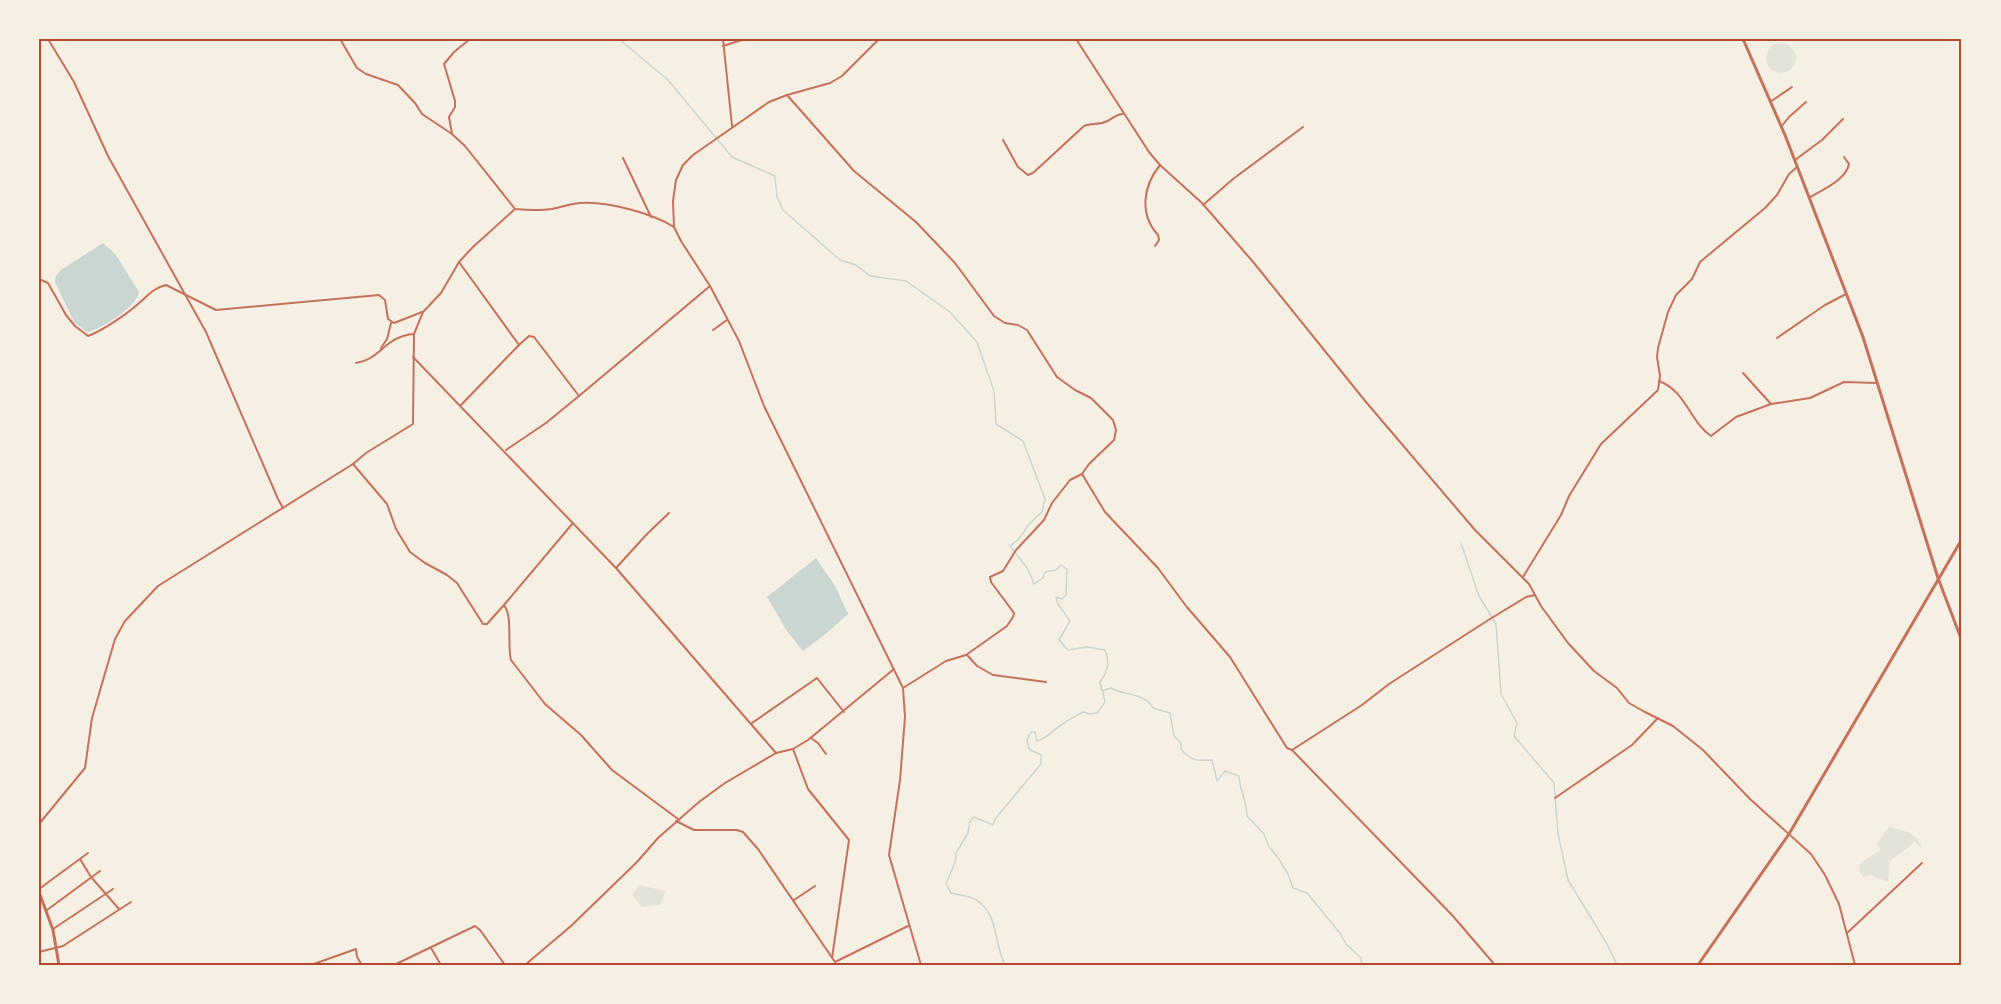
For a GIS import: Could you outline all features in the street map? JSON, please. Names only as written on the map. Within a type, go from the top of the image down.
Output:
[{"type":"street","points":[[48,39],[74,82],[108,156],[206,332],[278,499],[284,508]]},
{"type":"street","points":[[340,39],[357,68],[366,74],[398,85],[422,114],[452,134],[465,146],[514,209],[535,211],[579,203],[598,203],[629,209],[667,222],[674,227]]},
{"type":"street","points":[[452,134],[449,117],[455,107],[455,101],[444,64],[470,39]]},
{"type":"street","points":[[723,39],[732,126]]},
{"type":"street","points":[[723,46],[745,39]]},
{"type":"street","points":[[879,39],[842,76],[830,83],[787,95],[757,109],[703,147],[683,165],[676,180],[673,201],[674,227],[710,286],[739,341],[764,406],[903,688],[905,717],[901,770],[889,855],[921,965]]},
{"type":"street","points":[[1076,39],[1123,114],[1160,165],[1203,205],[1373,411],[1475,530],[1529,584],[1541,606],[1568,643],[1594,671],[1617,688],[1629,703],[1673,726],[1704,750],[1750,799],[1811,854],[1825,875],[1839,904],[1855,965]]},
{"type":"street","points":[[1743,39],[1781,127],[1863,337],[1938,578],[1962,641]]},
{"type":"street","points":[[1770,102],[1792,87]]},
{"type":"street","points":[[787,95],[854,171],[916,222],[955,263],[994,316],[1005,323],[1027,330],[1057,377],[1091,398],[1113,420],[1116,430],[1114,440],[1082,474],[1070,480],[1052,503],[1044,520],[1012,555],[1003,571],[994,573],[990,577],[991,582],[1013,612],[1013,617],[1007,626],[966,655],[946,661],[903,688]]},
{"type":"street","points":[[1781,127],[1806,102]]},
{"type":"street","points":[[1003,140],[1018,167],[1028,175],[1084,126],[1104,123],[1114,116],[1123,114]]},
{"type":"street","points":[[1794,160],[1822,140],[1843,119]]},
{"type":"street","points":[[1203,205],[1233,178],[1303,127]]},
{"type":"street","points":[[1809,198],[1839,179],[1848,169],[1849,164],[1844,157]]},
{"type":"street","points":[[623,158],[651,217]]},
{"type":"street","points":[[1155,246],[1159,240],[1158,235],[1144,210],[1144,204],[1149,180],[1160,165]]},
{"type":"street","points":[[1522,577],[1561,515],[1569,496],[1601,444],[1658,390],[1658,348],[1668,312],[1676,295],[1692,279],[1700,262],[1765,208],[1777,195],[1789,174],[1797,167]]},
{"type":"street","points":[[39,824],[85,768],[92,718],[115,639],[125,621],[158,586],[413,424],[414,334],[423,312],[441,293],[459,262],[514,209]]},
{"type":"street","points":[[459,262],[519,345]]},
{"type":"street","points":[[39,279],[48,283],[66,315],[88,336],[139,304],[150,291],[166,285],[216,310],[379,295],[385,300],[388,320],[391,322]]},
{"type":"street","points":[[505,451],[546,423],[710,286]]},
{"type":"street","points":[[1777,339],[1846,294]]},
{"type":"street","points":[[391,322],[423,312]]},
{"type":"street","points":[[713,330],[727,320]]},
{"type":"street","points":[[378,353],[387,339],[391,322]]},
{"type":"street","points":[[361,366],[393,339],[414,334]]},
{"type":"street","points":[[461,405],[529,336],[534,337],[579,396]]},
{"type":"street","points":[[413,357],[616,568],[776,753]]},
{"type":"street","points":[[356,363],[364,362]]},
{"type":"street","points":[[1743,373],[1772,404]]},
{"type":"street","points":[[1659,381],[1668,384],[1685,402],[1697,422],[1711,436],[1736,417],[1772,404],[1810,398],[1844,382],[1877,383]]},
{"type":"street","points":[[353,464],[387,504],[396,529],[411,552],[457,584],[483,624],[487,624],[504,605],[573,523]]},
{"type":"street","points":[[1082,474],[1105,512],[1158,568],[1186,606],[1230,657],[1287,748],[1292,750],[1452,915],[1495,965]]},
{"type":"street","points":[[616,568],[646,534],[669,513]]},
{"type":"street","points":[[1698,965],[1789,834],[1962,539]]},
{"type":"street","points":[[1292,750],[1492,618],[1526,597],[1535,595]]},
{"type":"street","points":[[504,605],[508,616],[511,660],[545,704],[581,735],[623,780],[677,820],[694,830],[743,832],[758,849],[832,958],[837,962]]},
{"type":"street","points":[[966,655],[977,666],[993,675],[1046,682]]},
{"type":"street","points":[[525,965],[571,926],[677,820],[725,783],[776,753],[793,749],[811,738],[894,669]]},
{"type":"street","points":[[752,723],[817,678],[844,712]]},
{"type":"street","points":[[1555,798],[1632,745],[1658,718]]},
{"type":"street","points":[[811,738],[826,754]]},
{"type":"street","points":[[793,749],[808,789],[849,840],[832,958]]},
{"type":"street","points":[[59,965],[53,930],[39,891],[88,853]]},
{"type":"street","points":[[80,859],[91,877],[119,910]]},
{"type":"street","points":[[1847,933],[1922,863]]},
{"type":"street","points":[[46,910],[100,871]]},
{"type":"street","points":[[794,900],[815,886]]},
{"type":"street","points":[[53,930],[113,889]]},
{"type":"street","points":[[39,952],[63,946],[131,902]]},
{"type":"street","points":[[394,965],[475,926],[505,965]]},
{"type":"street","points":[[833,965],[908,926]]},
{"type":"street","points":[[431,948],[441,965]]},
{"type":"street","points":[[311,965],[356,949],[357,957],[362,965]]},
{"type":"shaded area","points":[[1781,43],[1787,44],[1795,52],[1795,64],[1787,72],[1781,73],[1775,72],[1767,64],[1766,58],[1767,52],[1775,44]]},
{"type":"shaded area","points":[[103,243],[116,255],[139,292],[132,304],[118,316],[101,327],[87,332],[74,322],[55,282],[56,276],[61,270]]},
{"type":"shaded area","points":[[816,558],[835,586],[848,614],[803,651],[787,631],[767,597]]},
{"type":"shaded area","points":[[1889,827],[1914,836],[1923,850],[1915,842],[1890,861],[1888,882],[1870,875],[1863,877],[1858,869],[1862,862],[1880,850],[1877,843]]},
{"type":"shaded area","points":[[639,885],[666,891],[660,905],[642,907],[632,895]]},
{"type":"waterway","points":[[619,39],[668,80],[732,157],[775,176],[777,197],[783,210],[840,260],[856,265],[870,276],[906,281],[950,312],[977,342],[994,391],[996,424],[1023,441],[1045,499],[1042,512],[1010,546],[1028,569],[1034,584],[1043,578],[1045,572],[1056,570],[1061,565],[1067,569],[1066,595],[1062,599],[1056,597],[1070,621],[1059,640],[1068,650],[1087,647],[1105,650],[1108,663],[1100,682],[1102,691],[1111,688],[1139,697],[1153,708],[1170,713],[1174,736],[1181,743],[1184,753],[1195,759],[1212,760],[1217,781],[1225,771],[1239,776],[1247,816],[1264,834],[1269,847],[1288,874],[1293,888],[1307,893],[1340,933],[1346,944],[1361,958],[1362,965]]},
{"type":"waterway","points":[[1461,543],[1479,596],[1496,624],[1501,694],[1517,723],[1514,736],[1554,783],[1558,834],[1568,880],[1607,944],[1617,965]]},
{"type":"waterway","points":[[1005,965],[993,923],[985,907],[972,898],[951,893],[946,884],[955,862],[956,853],[968,833],[970,821],[974,817],[993,825],[995,819],[1041,764],[1041,755],[1029,749],[1027,740],[1031,732],[1035,732],[1037,741],[1083,712],[1097,713],[1105,702],[1103,692]]}]
